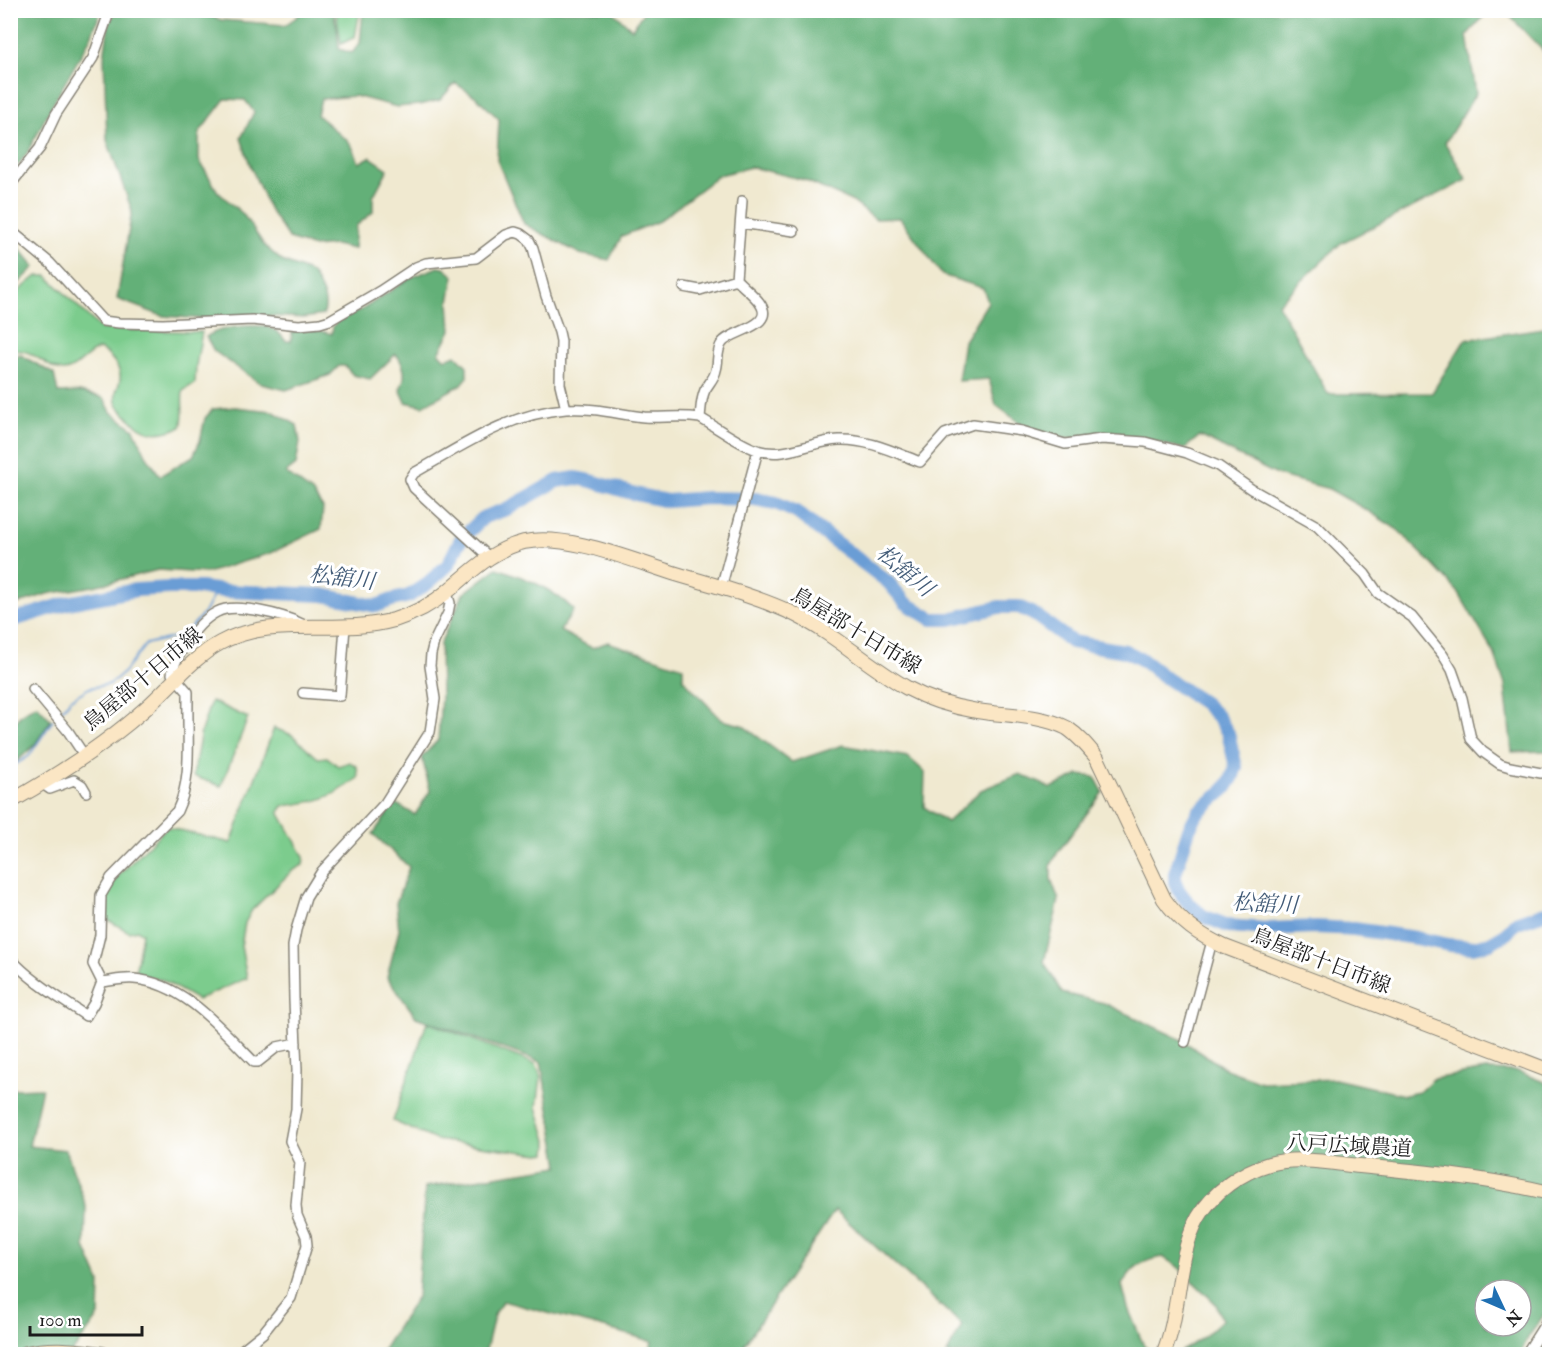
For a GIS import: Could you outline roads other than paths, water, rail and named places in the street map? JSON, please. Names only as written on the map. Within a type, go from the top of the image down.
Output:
[{"type":"main road","name":"鳥屋部十日市線","points":[[10,802],[43,784],[84,755],[145,709],[201,656],[217,644],[235,635],[267,628],[372,624],[406,616],[426,607],[447,593],[489,557],[505,549],[525,542],[547,540],[578,544],[770,604],[822,630],[909,688],[929,698],[961,708],[1041,719],[1070,730],[1088,746],[1097,758],[1164,898],[1191,929],[1212,941],[1446,1033],[1550,1071]]},
{"type":"main road","name":"八戸広域農道","points":[[1163,1354],[1172,1331],[1185,1253],[1195,1225],[1209,1203],[1236,1178],[1254,1169],[1284,1162],[1321,1162],[1485,1179],[1550,1192]]},
{"type":"main road","points":[[23,1354],[66,1349],[104,1354]]},
{"type":"street","points":[[10,185],[40,148],[56,114],[93,58],[110,10]]},
{"type":"street","points":[[736,279],[742,201]]},
{"type":"street","points":[[741,223],[794,231]]},
{"type":"street","points":[[10,230],[50,263],[103,321],[163,324],[252,320],[299,324],[330,320],[371,297],[416,267],[426,263],[476,258],[506,235],[515,232],[529,240],[533,248],[559,332],[561,341],[560,384],[566,409]]},
{"type":"street","points":[[684,287],[700,290],[736,279]]},
{"type":"street","points":[[700,418],[703,397],[716,372],[721,344],[730,336],[757,325],[762,319],[761,304],[736,279]]},
{"type":"street","points":[[489,557],[414,488],[410,479],[414,473],[486,432],[517,418],[566,409],[645,417],[700,418],[758,450],[794,451],[836,440],[852,440],[866,442],[920,462],[945,434],[973,424],[1022,431],[1065,444],[1085,440],[1120,438],[1145,442],[1187,453],[1218,466],[1251,489],[1317,526],[1365,574],[1378,593],[1412,617],[1443,655],[1452,670],[1462,698],[1471,740],[1500,764],[1541,773],[1550,772]]},
{"type":"street","points":[[721,588],[758,450]]},
{"type":"street","points":[[237,1354],[263,1333],[291,1298],[307,1245],[296,1205],[300,1162],[290,1141],[296,1108],[293,946],[299,914],[306,897],[322,871],[385,803],[430,732],[435,699],[430,666],[431,654],[434,642],[448,613],[450,603],[447,593]]},
{"type":"street","points":[[10,958],[35,982],[86,1016],[102,982],[93,964],[100,934],[101,895],[111,878],[177,811],[183,799],[187,781],[188,692],[172,674],[172,671],[188,640],[203,622],[217,611],[231,609],[264,612],[308,627]]},
{"type":"street","points":[[303,693],[340,696],[345,626]]},
{"type":"street","points":[[33,689],[68,731],[84,755]]},
{"type":"street","points":[[43,784],[50,789],[74,780],[82,785],[86,792]]},
{"type":"street","points":[[1185,1042],[1212,941]]},
{"type":"street","points":[[102,982],[136,979],[167,989],[206,1015],[254,1062],[258,1062],[277,1047],[296,1042]]},
{"type":"street","points":[[1526,1354],[1550,1316]]},
{"type":"waterway","name":"松舘川","points":[[10,621],[68,603],[136,590],[169,588],[323,595],[376,606],[409,596],[428,583],[448,565],[461,539],[484,517],[507,509],[557,481],[576,478],[667,501],[708,498],[755,499],[776,503],[796,512],[888,582],[906,603],[932,619],[950,619],[999,607],[1019,607],[1035,615],[1072,642],[1125,651],[1141,659],[1204,703],[1217,716],[1228,733],[1236,767],[1225,789],[1198,812],[1189,829],[1175,874],[1175,882],[1179,891],[1203,916],[1228,926],[1267,929],[1316,927],[1354,929],[1473,947],[1490,943],[1507,933],[1515,923],[1550,911]]},
{"type":"waterway","points":[[59,713],[71,699],[89,688],[110,684],[124,672],[146,644],[184,635],[204,613],[213,596],[212,589]]},
{"type":"waterway","points":[[10,768],[29,756],[53,720]]}]
